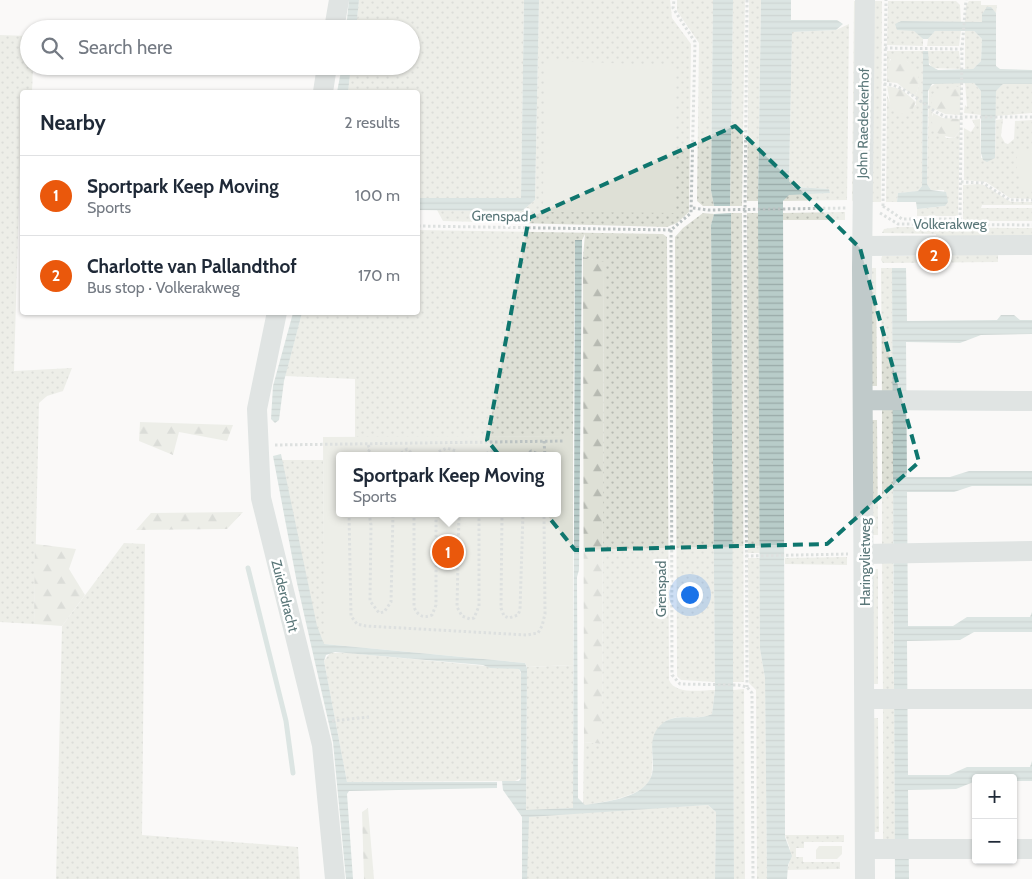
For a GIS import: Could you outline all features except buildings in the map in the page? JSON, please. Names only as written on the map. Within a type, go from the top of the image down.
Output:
[{"type":"street","points":[[336,20],[339,0]]},
{"type":"street","name":"John Raedeckerhof","points":[[863,246],[867,209],[865,0]]},
{"type":"street","points":[[323,90],[326,75]]},
{"type":"street","name":"Volkerakweg","points":[[863,246],[1032,245]]},
{"type":"street","name":"Haringvlietweg","points":[[863,246],[863,400],[875,553],[864,699],[875,849],[865,879]]},
{"type":"street","name":"Zuiderdracht","points":[[276,315],[257,409],[262,498],[322,745],[335,879]]},
{"type":"street","points":[[863,400],[1032,401]]},
{"type":"street","points":[[875,553],[1032,551]]},
{"type":"street","points":[[864,699],[1032,698]]},
{"type":"street","points":[[875,849],[972,849]]},
{"type":"street","points":[[1017,849],[1032,849]]},
{"type":"path","points":[[671,230],[691,213],[693,208],[695,42],[673,8],[674,0]]},
{"type":"path","points":[[747,0],[745,210],[746,556],[747,687],[752,693],[752,879]]},
{"type":"path","points":[[886,0],[883,206],[902,219],[960,219],[962,49],[966,0]]},
{"type":"path","points":[[885,48],[962,49]]},
{"type":"path","points":[[884,84],[900,87],[933,112],[946,117],[1032,117]]},
{"type":"path","points":[[961,182],[983,183],[1010,200],[1032,200]]},
{"type":"path","name":"Volkerakweg","points":[[693,208],[708,210],[867,209],[898,224],[1032,225]]},
{"type":"path","name":"Grenspad","points":[[420,226],[671,230],[672,675],[680,684],[738,685],[747,687]]},
{"type":"path","points":[[259,445],[564,440]]},
{"type":"path","points":[[544,441],[544,452]]},
{"type":"path","points":[[367,443],[370,449],[368,452]]},
{"type":"path","points":[[438,452],[447,448],[456,452]]},
{"type":"path","points":[[349,517],[351,616],[357,624],[527,635],[538,633],[542,626],[544,614],[544,517]]},
{"type":"path","points":[[370,517],[370,601],[379,612],[384,612],[391,602],[393,517]]},
{"type":"path","points":[[414,517],[414,607],[419,615],[423,617],[432,615],[436,604],[436,517]]},
{"type":"path","points":[[459,517],[457,607],[462,616],[470,619],[474,618],[479,606],[479,517]]},
{"type":"path","points":[[502,517],[501,608],[504,616],[509,618],[518,615],[520,610],[523,517]]},
{"type":"path","points":[[746,556],[875,553]]},
{"type":"path","points":[[341,719],[369,717]]},
{"type":"highlighted area","points":[[735,126],[860,248],[919,462],[827,544],[575,550],[487,440],[529,218]]},
{"type":"green space","points":[[359,0],[524,0],[521,199],[420,198],[420,90],[348,90],[350,75],[420,75],[420,20],[357,20]]},
{"type":"green space","points":[[539,0],[670,0],[672,18],[691,44],[689,212],[677,223],[667,227],[443,221],[437,210],[522,211],[535,200]]},
{"type":"green space","points":[[677,0],[713,0],[711,190],[714,206],[703,206],[697,201],[699,43],[677,11]]},
{"type":"green space","points":[[733,0],[745,0],[742,206],[730,206]]},
{"type":"green space","points":[[749,0],[761,0],[758,201],[747,201]]},
{"type":"green space","points":[[854,1],[859,1],[855,200],[852,201]]},
{"type":"green space","points":[[875,1],[882,1],[881,202],[868,202]]},
{"type":"green space","points":[[888,1],[956,1],[960,5],[961,22],[899,21],[923,39],[923,46],[887,45]]},
{"type":"green space","points":[[969,1],[981,1],[981,5],[997,5],[996,13],[991,8],[983,12],[983,22],[965,22],[966,5]]},
{"type":"green space","points":[[849,24],[847,200],[783,201],[789,194],[830,193],[829,189],[794,187],[789,181],[792,32],[836,30]]},
{"type":"green space","points":[[965,30],[974,31],[982,39],[981,61],[973,69],[965,69]]},
{"type":"green space","points":[[935,31],[961,31],[959,46],[927,46],[928,39]]},
{"type":"green space","points":[[0,35],[20,36],[20,75],[33,75],[32,90],[20,90],[20,162],[14,371],[72,368],[63,391],[47,396],[39,403],[34,624],[0,622]]},
{"type":"green space","points":[[887,51],[923,51],[922,186],[918,191],[898,193],[897,202],[886,202],[887,95],[893,110],[916,105],[916,97],[912,95],[916,94],[919,80],[916,72],[907,61],[890,59],[887,82]]},
{"type":"green space","points":[[928,51],[959,51],[961,69],[932,68],[928,61]]},
{"type":"green space","points":[[898,55],[913,66],[916,71],[919,82],[916,94],[912,95],[897,83],[887,82],[889,63],[892,57]]},
{"type":"green space","points":[[545,60],[674,66],[676,213],[543,212]]},
{"type":"green space","points":[[961,82],[961,86],[934,94],[934,109],[936,111],[933,110],[932,115],[946,138],[954,138],[960,131],[958,216],[917,216],[917,209],[945,206],[944,190],[931,190],[927,184],[929,88],[936,83]]},
{"type":"green space","points":[[965,83],[974,83],[981,91],[981,115],[964,113],[965,105],[967,107]]},
{"type":"green space","points":[[1003,84],[1032,84],[1032,113],[995,116],[996,91]]},
{"type":"green space","points":[[887,86],[901,89],[916,102],[911,112],[903,114],[891,109]]},
{"type":"green space","points":[[961,86],[960,115],[945,114],[934,109],[931,101],[935,92]]},
{"type":"green space","points":[[933,113],[943,118],[960,119],[960,131],[954,138],[943,136],[936,132],[932,125]]},
{"type":"green space","points":[[980,119],[981,158],[995,158],[996,120],[1003,119],[1001,136],[1005,143],[1008,144],[1014,139],[1015,121],[1032,120],[1032,199],[1010,198],[986,182],[964,180],[964,128],[971,132],[975,126],[972,120]]},
{"type":"green space","points":[[1017,151],[1032,151],[1032,189],[1021,189],[1021,173],[1017,173]]},
{"type":"green space","points":[[963,185],[984,185],[1011,202],[1032,202],[1032,205],[982,205],[981,208],[1032,208],[1032,221],[963,221]]},
{"type":"green space","points":[[845,212],[845,220],[783,220],[783,213]]},
{"type":"green space","points":[[703,213],[714,214],[711,225],[715,682],[681,680],[677,676],[675,237],[683,228]]},
{"type":"green space","points":[[731,213],[742,213],[744,682],[732,682]]},
{"type":"green space","points":[[747,213],[759,213],[760,553],[748,553]]},
{"type":"green space","points":[[898,227],[1032,228],[1032,238],[936,238],[936,234],[882,233],[884,229]]},
{"type":"green space","points":[[420,230],[663,234],[667,237],[669,680],[672,685],[682,690],[715,690],[712,714],[700,717],[669,719],[658,729],[653,741],[652,770],[648,783],[634,793],[591,804],[586,812],[708,805],[716,812],[715,879],[525,879],[526,813],[583,808],[584,742],[602,744],[604,263],[583,257],[585,234],[582,240],[575,240],[573,436],[355,438],[355,379],[285,376],[301,315],[420,315]]},
{"type":"green space","points":[[936,252],[998,252],[998,262],[883,263],[881,260],[882,256],[935,256]]},
{"type":"green space","points":[[583,257],[604,262],[602,744],[584,742]]},
{"type":"green space","points":[[870,268],[876,268],[877,386],[870,386]]},
{"type":"green space","points":[[881,268],[892,268],[893,396],[882,396]]},
{"type":"green space","points":[[882,409],[893,409],[893,546],[882,546]]},
{"type":"green space","points":[[870,420],[877,420],[878,535],[871,535]]},
{"type":"green space","points":[[140,422],[233,425],[227,441],[179,432],[173,455],[139,441]]},
{"type":"green space","points":[[573,436],[573,665],[527,667],[525,663],[324,644],[323,437]]},
{"type":"green space","points":[[277,460],[323,460],[325,646],[318,645]]},
{"type":"green space","points":[[243,512],[227,529],[136,530],[151,513]]},
{"type":"green space","points":[[124,543],[145,544],[142,835],[298,847],[300,879],[56,879],[62,626]]},
{"type":"green space","points":[[35,544],[76,549],[69,569],[85,595],[62,626],[34,624]]},
{"type":"green space","points":[[847,557],[847,565],[785,564],[785,558]]},
{"type":"green space","points":[[748,558],[760,558],[760,649],[765,678],[767,879],[757,879],[756,690],[749,683]]},
{"type":"green space","points":[[882,558],[893,558],[894,695],[883,695]]},
{"type":"green space","points":[[871,569],[878,569],[878,684],[872,684]]},
{"type":"green space","points":[[330,653],[349,653],[519,669],[522,676],[521,778],[515,781],[347,782],[324,661]]},
{"type":"green space","points":[[573,665],[573,808],[526,811],[527,667]]},
{"type":"green space","points":[[744,689],[745,879],[734,879],[733,690]]},
{"type":"green space","points":[[883,707],[894,707],[895,844],[883,844]]},
{"type":"green space","points":[[872,718],[878,718],[879,832],[872,832]]},
{"type":"green space","points":[[368,808],[374,879],[364,879],[362,812]]},
{"type":"green space","points":[[785,835],[844,835],[844,842],[804,842],[804,848],[796,848],[796,857],[803,857],[803,862],[840,862],[840,869],[787,870],[790,860],[790,849]]},
{"type":"green space","points":[[819,846],[842,846],[842,854],[837,859],[816,859],[816,850]]},
{"type":"shaded area","points":[[349,0],[359,0],[357,20],[347,20]]},
{"type":"shaded area","points":[[524,0],[539,0],[535,200],[522,211],[420,210],[420,198],[521,198]]},
{"type":"shaded area","points":[[713,0],[733,0],[730,206],[714,206],[711,190]]},
{"type":"shaded area","points":[[761,0],[791,0],[791,20],[837,20],[843,24],[836,30],[792,32],[789,181],[794,187],[829,189],[830,193],[789,195],[783,201],[785,837],[792,856],[788,865],[787,879],[767,879],[765,678],[760,649],[758,201]]},
{"type":"shaded area","points":[[987,7],[991,7],[996,13],[996,66],[1000,69],[1032,70],[1032,84],[1003,84],[996,91],[995,158],[987,162],[983,160],[981,153],[981,91],[974,83],[932,84],[928,91],[927,184],[931,190],[946,192],[948,202],[945,206],[917,209],[916,202],[897,202],[898,193],[918,191],[922,186],[923,51],[928,51],[929,65],[938,70],[973,69],[981,61],[982,39],[974,31],[935,31],[928,39],[923,39],[914,31],[897,30],[895,24],[901,21],[982,22],[982,14]]},
{"type":"shaded area","points":[[340,75],[350,75],[348,90],[337,90]]},
{"type":"shaded area","points":[[731,213],[734,879],[715,879],[716,812],[708,805],[529,817],[527,879],[522,879],[522,817],[503,790],[502,781],[519,781],[521,778],[521,672],[519,669],[490,668],[483,665],[335,652],[326,655],[324,661],[347,782],[497,782],[497,788],[349,791],[347,794],[353,879],[346,879],[333,742],[297,583],[273,456],[281,454],[317,626],[324,644],[525,663],[527,668],[526,810],[573,808],[575,240],[582,240],[579,570],[577,577],[578,798],[585,805],[620,799],[637,792],[644,787],[652,775],[652,744],[657,729],[663,723],[675,718],[700,717],[712,714],[715,690],[711,225],[714,214]]},
{"type":"shaded area","points":[[892,268],[906,268],[907,321],[997,320],[1001,315],[1014,315],[1020,320],[1032,320],[1032,334],[981,335],[960,343],[906,342],[907,477],[950,477],[969,471],[1032,471],[1032,486],[972,486],[954,492],[907,492],[908,626],[953,626],[967,617],[1030,617],[1032,612],[1032,632],[974,632],[960,640],[907,641],[908,775],[949,775],[967,767],[1030,767],[1032,761],[1032,781],[1017,781],[1017,774],[972,774],[972,783],[956,789],[908,790],[909,879],[895,879]]},
{"type":"shaded area","points":[[292,315],[301,315],[284,381],[279,420],[275,423],[271,419],[273,386]]},
{"type":"waterway","points":[[248,568],[286,721],[293,773]]},
{"type":"place","name":"Charlotte van Pallandthof","points":[[934,255]]},
{"type":"place","name":"Sportpark Keep Moving","points":[[448,552]]}]
